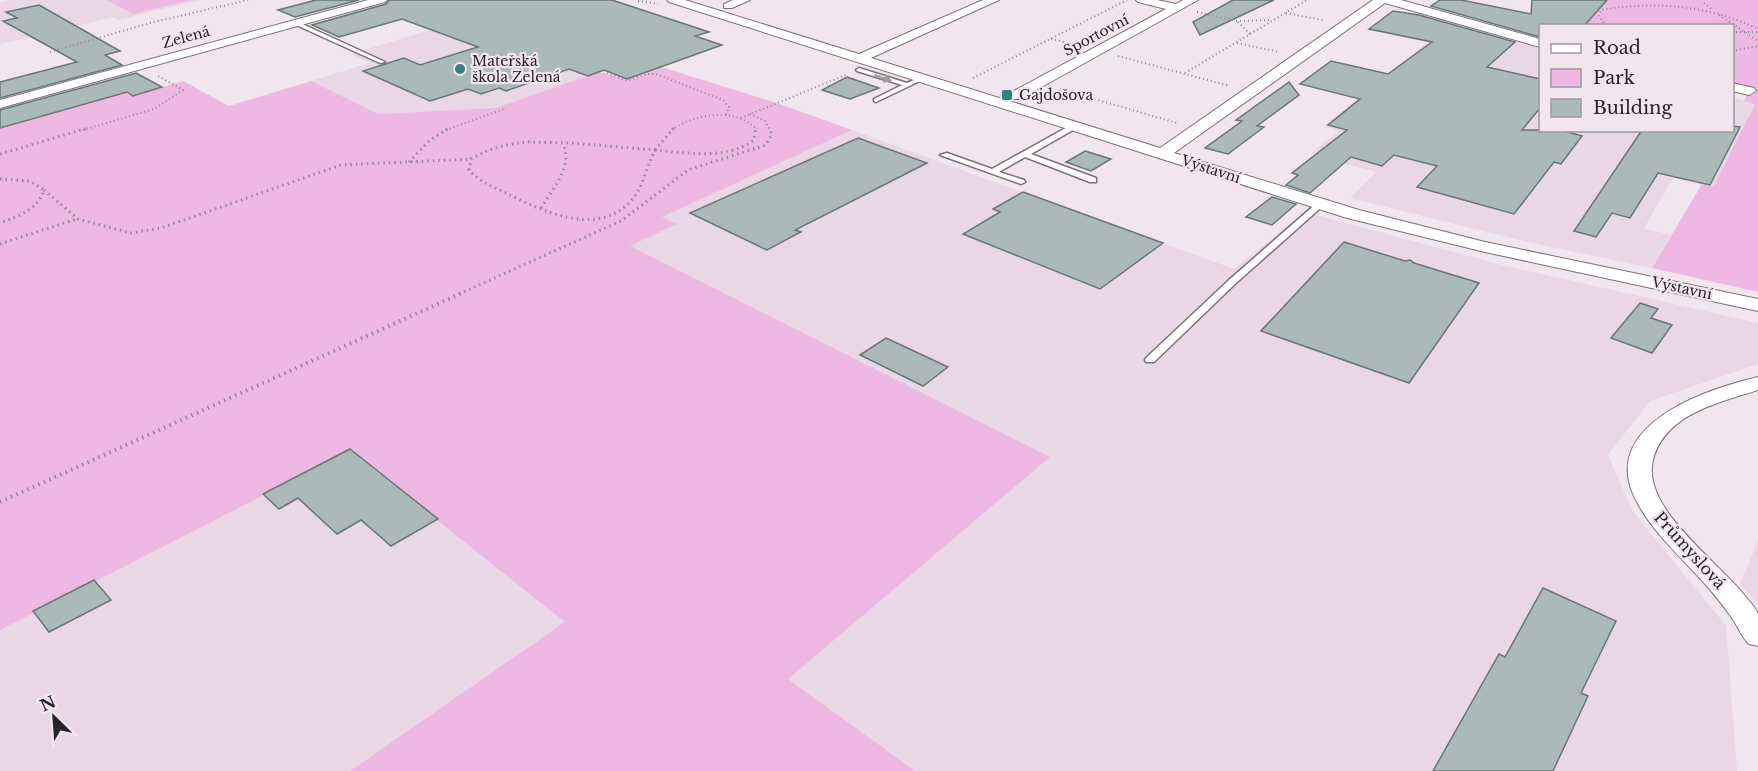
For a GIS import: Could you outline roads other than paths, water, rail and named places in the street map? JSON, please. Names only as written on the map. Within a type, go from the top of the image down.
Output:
[{"type":"street","name":"Zelená","points":[[0,104],[381,0]]},
{"type":"street","name":"Výstavní","points":[[673,0],[860,64],[923,78],[1353,214],[1485,247],[1758,304]]},
{"type":"street","points":[[728,6],[744,0]]},
{"type":"street","points":[[860,64],[993,0]]},
{"type":"street","points":[[1142,0],[1177,8]]},
{"type":"street","name":"Sportovní","points":[[1015,96],[1192,0]]},
{"type":"street","points":[[1162,153],[1381,0]]},
{"type":"street","points":[[1386,0],[1431,10],[1500,34],[1539,43]]},
{"type":"street","points":[[1734,87],[1749,91]]},
{"type":"street","name":"Průmyslová","points":[[1758,383],[1693,406],[1670,418],[1646,446],[1639,474],[1643,492],[1654,511],[1731,596],[1758,636]]},
{"type":"lane","points":[[296,23],[382,62]]},
{"type":"lane","points":[[860,64],[906,85]]},
{"type":"lane","points":[[876,100],[923,78]]},
{"type":"lane","points":[[992,172],[1076,126]]},
{"type":"lane","points":[[1024,154],[1093,180]]},
{"type":"lane","points":[[944,155],[1021,182]]},
{"type":"lane","points":[[1150,360],[1232,282],[1321,204]]},
{"type":"place","name":"Mateřská škola Zelená","points":[[460,69]]},
{"type":"place","name":"Gajdošova","points":[[1007,95]]}]
